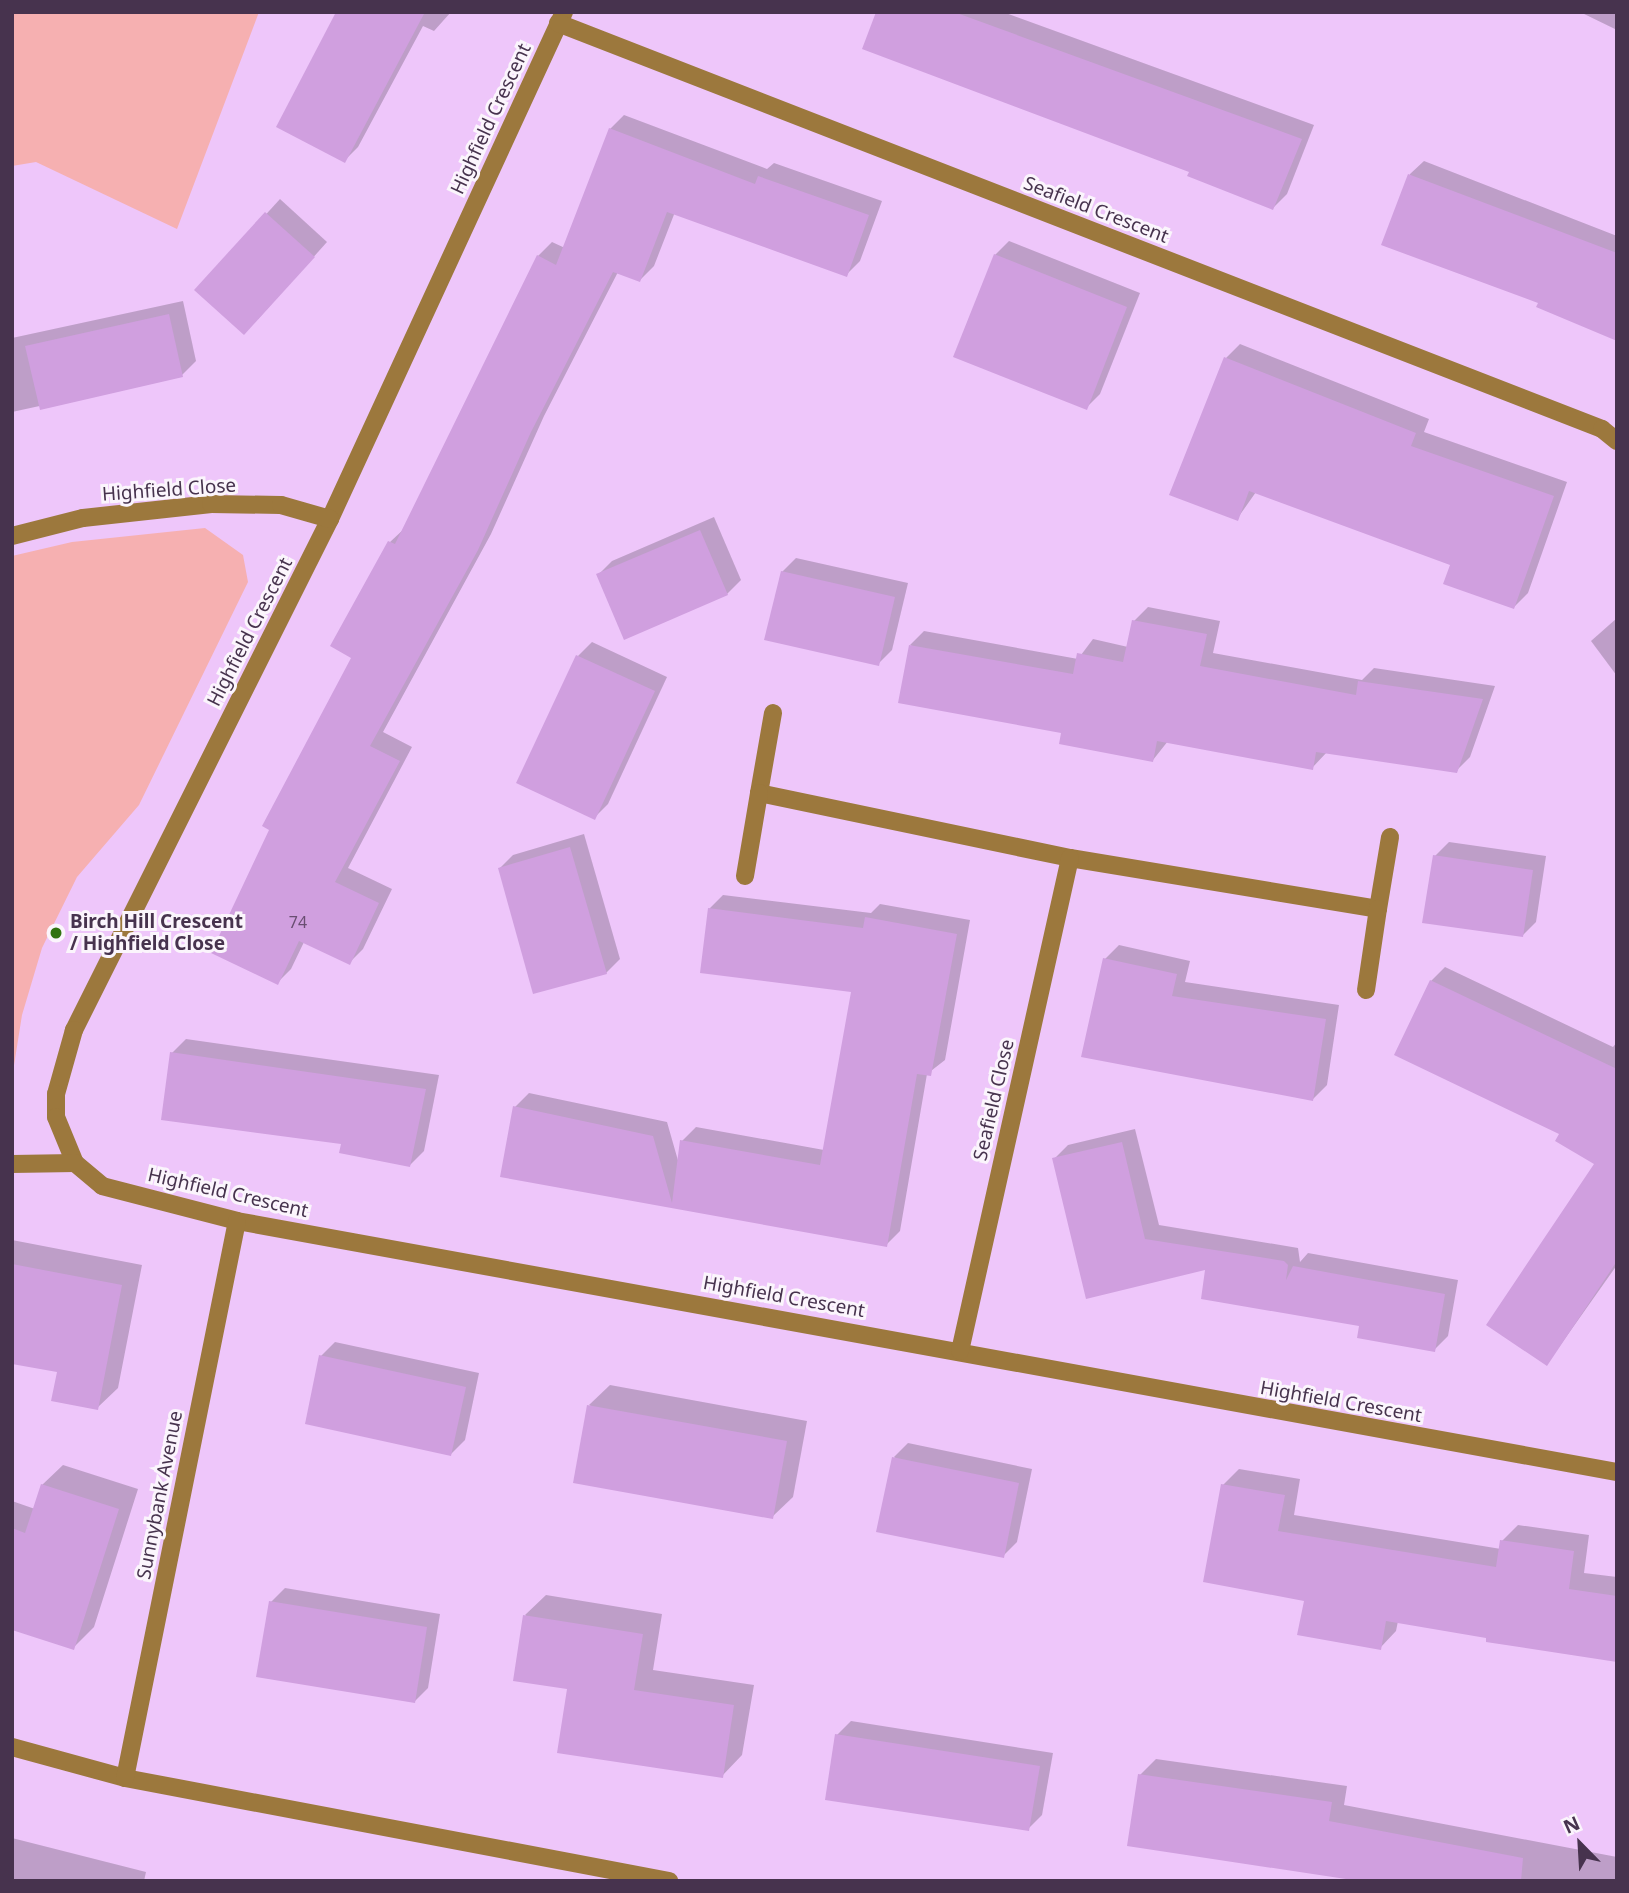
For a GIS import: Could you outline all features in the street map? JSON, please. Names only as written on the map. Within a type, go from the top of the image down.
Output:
[{"type":"street","name":"Seafield Crescent","points":[[561,18],[1602,429],[1617,440]]},
{"type":"street","name":"Highfield Crescent","points":[[561,18],[330,519],[74,1030],[56,1094],[56,1117],[75,1163],[102,1186],[237,1221],[1617,1472]]},
{"type":"street","name":"Highfield Close","points":[[12,536],[83,518],[211,504],[281,505],[330,519]]},
{"type":"street","points":[[745,876],[773,713]]},
{"type":"street","points":[[759,793],[1070,858],[1378,909]]},
{"type":"street","points":[[1366,990],[1390,837]]},
{"type":"street","name":"Seafield Close","points":[[960,1351],[1070,858]]},
{"type":"street","points":[[12,1164],[75,1163]]},
{"type":"street","name":"Sunnybank Avenue","points":[[125,1777],[237,1221]]},
{"type":"street","points":[[12,1747],[125,1777],[670,1881]]},
{"type":"shaded area","points":[[12,12],[259,12],[177,229],[36,162],[12,166]]},
{"type":"shaded area","points":[[205,528],[243,555],[248,582],[139,805],[77,877],[42,948],[22,1015],[12,1078],[12,556],[72,542]]},
{"type":"building","points":[[336,12],[425,12],[345,163],[276,127]]},
{"type":"building","points":[[876,12],[954,12],[1302,139],[1273,210],[1187,176],[1189,172],[862,49]]},
{"type":"building","points":[[609,128],[755,184],[758,176],[869,215],[847,277],[667,212],[640,282],[613,272],[531,432],[478,550],[370,746],[400,761],[335,882],[379,903],[350,965],[299,941],[278,985],[211,953],[269,830],[262,826],[351,658],[330,646],[388,541],[395,544],[537,255],[556,265]]},
{"type":"building","points":[[1408,174],[1617,253],[1617,341],[1536,307],[1538,303],[1381,245]]},
{"type":"building","points":[[265,212],[315,257],[244,335],[194,290]]},
{"type":"building","points":[[994,254],[1127,307],[1087,410],[953,357]]},
{"type":"building","points":[[169,314],[183,377],[40,410],[25,346]]},
{"type":"building","points":[[1224,357],[1416,433],[1411,446],[1554,496],[1514,609],[1443,584],[1450,565],[1249,491],[1238,521],[1169,495]]},
{"type":"building","points":[[700,530],[728,595],[624,640],[596,574]]},
{"type":"building","points":[[781,571],[895,597],[879,666],[764,640]]},
{"type":"building","points":[[1132,620],[1207,634],[1200,666],[1356,695],[1358,681],[1483,699],[1457,773],[1316,752],[1313,770],[1157,741],[1153,762],[1059,744],[1061,733],[898,703],[909,645],[1073,674],[1077,653],[1123,662]]},
{"type":"building","points":[[576,655],[655,691],[595,820],[516,783]]},
{"type":"building","points":[[570,847],[607,974],[533,994],[498,868]]},
{"type":"building","points":[[1433,855],[1533,870],[1523,937],[1422,923]]},
{"type":"building","points":[[708,908],[863,928],[865,917],[957,934],[931,1076],[917,1074],[887,1247],[500,1177],[513,1106],[653,1136],[672,1203],[680,1140],[820,1165],[851,992],[700,973]]},
{"type":"building","points":[[1103,958],[1177,974],[1172,996],[1326,1019],[1313,1101],[1081,1057]]},
{"type":"building","points":[[1430,980],[1617,1069],[1617,1261],[1547,1366],[1486,1325],[1594,1164],[1555,1141],[1559,1134],[1394,1055]]},
{"type":"building","points":[[170,1052],[426,1089],[410,1167],[339,1153],[341,1144],[161,1120]]},
{"type":"building","points":[[1122,1142],[1145,1239],[1284,1261],[1288,1265],[1286,1280],[1293,1266],[1445,1294],[1435,1352],[1357,1338],[1359,1326],[1201,1299],[1205,1270],[1086,1299],[1052,1158]]},
{"type":"building","points":[[12,1264],[122,1285],[98,1410],[51,1401],[57,1372],[12,1364]]},
{"type":"building","points":[[319,1355],[466,1387],[451,1456],[305,1424]]},
{"type":"building","points":[[587,1405],[787,1441],[773,1519],[573,1483]]},
{"type":"building","points":[[892,1457],[1019,1483],[1004,1558],[876,1532]]},
{"type":"building","points":[[41,1484],[119,1509],[74,1650],[12,1630],[12,1528],[25,1533]]},
{"type":"building","points":[[1221,1484],[1285,1495],[1278,1531],[1496,1567],[1500,1540],[1574,1551],[1569,1589],[1617,1596],[1617,1662],[1486,1642],[1486,1638],[1386,1621],[1381,1650],[1297,1635],[1304,1601],[1203,1582]]},
{"type":"building","points":[[269,1601],[427,1627],[415,1703],[256,1677]]},
{"type":"building","points":[[523,1615],[643,1634],[634,1690],[734,1705],[723,1778],[557,1753],[567,1689],[513,1681]]},
{"type":"building","points":[[835,1734],[1040,1766],[1029,1831],[825,1800]]},
{"type":"building","points":[[1138,1774],[1332,1802],[1329,1821],[1523,1858],[1521,1881],[1359,1881],[1127,1846]]},
{"type":"place","name":"Birch Hill Crescent / Highfield Close","points":[[56,933]]}]
